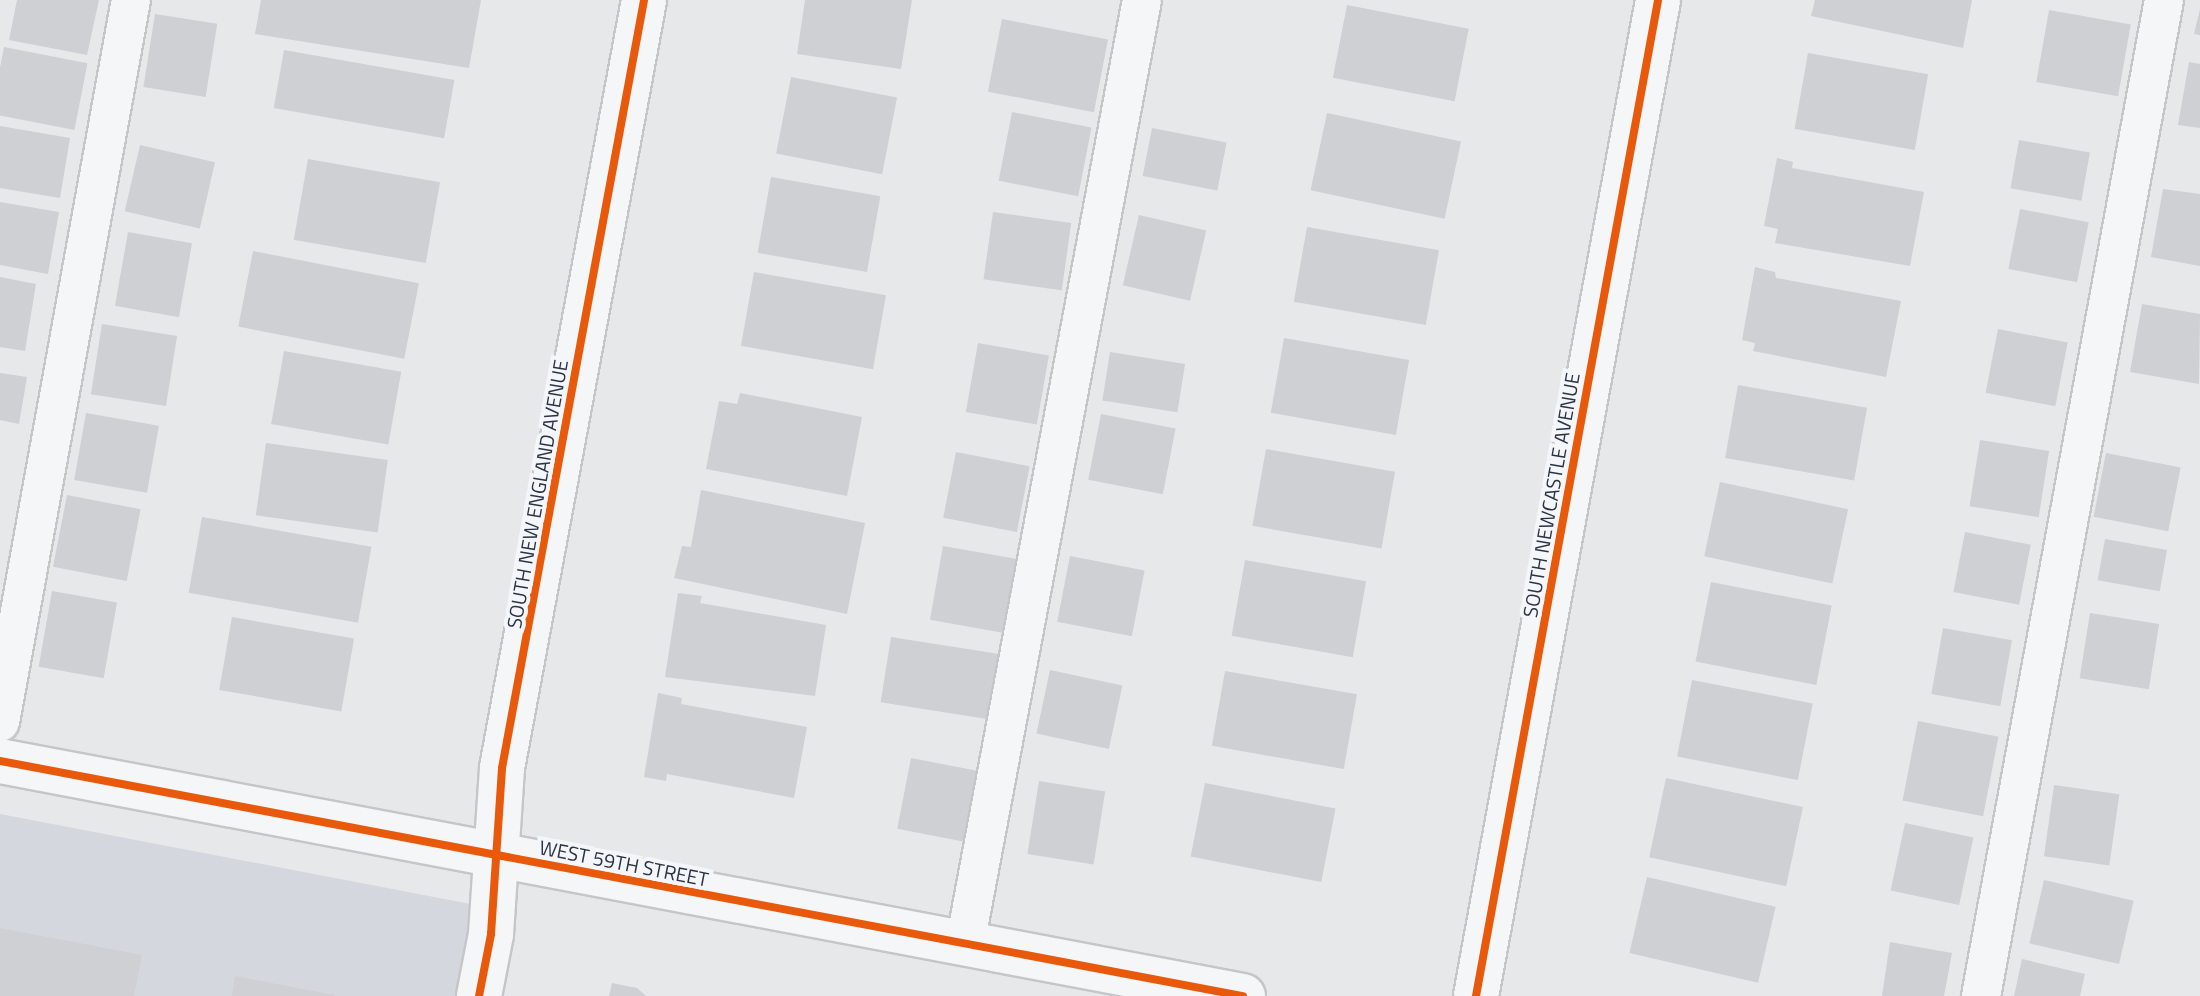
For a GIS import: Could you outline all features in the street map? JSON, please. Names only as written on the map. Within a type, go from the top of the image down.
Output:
[{"type":"street","name":"SOUTH NEW ENGLAND AVENUE","points":[[479,996],[496,855],[502,768],[644,0]]},
{"type":"street","name":"SOUTH NEWCASTLE AVENUE","points":[[1476,996],[1658,0]]},
{"type":"street","name":"WEST 59TH STREET","points":[[0,761],[1243,996]]},
{"type":"lane","points":[[0,722],[131,0]]},
{"type":"lane","points":[[965,944],[1142,0]]},
{"type":"lane","points":[[1981,996],[2164,0]]},
{"type":"shaded area","points":[[0,814],[481,906],[464,996],[0,996]]},
{"type":"building","points":[[17,0],[99,0],[87,55],[9,40]]},
{"type":"building","points":[[261,0],[481,0],[469,68],[255,34]]},
{"type":"building","points":[[805,0],[912,0],[901,69],[797,54]]},
{"type":"building","points":[[1815,0],[1972,0],[1963,48],[1811,16]]},
{"type":"building","points":[[1347,5],[1469,29],[1455,101],[1333,78]]},
{"type":"building","points":[[2200,9],[2200,35],[2194,34]]},
{"type":"building","points":[[2049,10],[2131,24],[2118,96],[2036,82]]},
{"type":"building","points":[[155,14],[217,24],[206,97],[143,87]]},
{"type":"building","points":[[1002,19],[1108,40],[1094,112],[988,92]]},
{"type":"building","points":[[4,47],[87,63],[74,130],[0,115],[0,68]]},
{"type":"building","points":[[284,50],[454,80],[444,138],[274,108]]},
{"type":"building","points":[[1808,53],[1928,74],[1915,150],[1795,129]]},
{"type":"building","points":[[2189,62],[2200,64],[2200,128],[2178,125]]},
{"type":"building","points":[[791,77],[897,98],[882,174],[776,154]]},
{"type":"building","points":[[1012,112],[1092,127],[1078,196],[999,181]]},
{"type":"building","points":[[1327,113],[1461,141],[1445,219],[1311,190]]},
{"type":"building","points":[[0,126],[70,138],[60,198],[0,188]]},
{"type":"building","points":[[1152,128],[1227,143],[1217,191],[1143,176]]},
{"type":"building","points":[[2019,140],[2090,153],[2081,201],[2010,188]]},
{"type":"building","points":[[140,145],[215,162],[200,229],[125,211]]},
{"type":"building","points":[[1777,158],[1793,162],[1792,168],[1924,192],[1910,266],[1775,243],[1778,229],[1764,226]]},
{"type":"building","points":[[308,159],[440,182],[426,263],[294,240]]},
{"type":"building","points":[[771,177],[880,196],[867,272],[758,253]]},
{"type":"building","points":[[2163,189],[2200,194],[2200,266],[2151,257]]},
{"type":"building","points":[[0,202],[59,212],[48,274],[0,265]]},
{"type":"building","points":[[2020,209],[2089,222],[2077,282],[2008,269]]},
{"type":"building","points":[[993,212],[1071,223],[1062,290],[984,279]]},
{"type":"building","points":[[1139,215],[1206,231],[1190,301],[1123,285]]},
{"type":"building","points":[[1307,227],[1439,250],[1426,325],[1294,302]]},
{"type":"building","points":[[128,232],[192,243],[179,317],[115,306]]},
{"type":"building","points":[[253,251],[419,283],[404,359],[238,327]]},
{"type":"building","points":[[1755,267],[1775,272],[1776,278],[1901,301],[1886,377],[1753,351],[1755,343],[1742,340]]},
{"type":"building","points":[[754,272],[886,295],[873,369],[741,346]]},
{"type":"building","points":[[0,277],[36,284],[25,351],[0,347]]},
{"type":"building","points":[[2142,304],[2200,314],[2199,384],[2130,372]]},
{"type":"building","points":[[102,324],[177,336],[166,406],[91,394]]},
{"type":"building","points":[[1998,329],[2068,343],[2055,406],[1986,393]]},
{"type":"building","points":[[1284,338],[1409,360],[1396,435],[1271,413]]},
{"type":"building","points":[[978,343],[1049,356],[1037,424],[966,412]]},
{"type":"building","points":[[284,351],[401,372],[388,445],[271,424]]},
{"type":"building","points":[[1110,352],[1185,364],[1177,412],[1102,400]]},
{"type":"building","points":[[0,373],[27,377],[19,424],[0,420]]},
{"type":"building","points":[[1738,385],[1867,408],[1854,481],[1725,458]]},
{"type":"building","points":[[740,393],[862,417],[847,496],[706,469],[719,401],[737,404]]},
{"type":"building","points":[[86,413],[159,426],[147,493],[74,480]]},
{"type":"building","points":[[1101,414],[1176,429],[1163,494],[1088,480]]},
{"type":"building","points":[[1980,440],[2049,451],[2039,517],[1970,506]]},
{"type":"building","points":[[266,443],[388,460],[378,532],[256,515]]},
{"type":"building","points":[[1266,449],[1395,472],[1381,549],[1252,526]]},
{"type":"building","points":[[956,452],[1030,466],[1017,532],[943,518]]},
{"type":"building","points":[[2106,453],[2181,468],[2168,531],[2094,517]]},
{"type":"building","points":[[1720,482],[1848,509],[1832,584],[1704,556]]},
{"type":"building","points":[[701,490],[865,523],[847,614],[674,578],[682,546],[691,547]]},
{"type":"building","points":[[67,495],[141,509],[127,581],[53,567]]},
{"type":"building","points":[[202,517],[371,547],[358,623],[189,593]]},
{"type":"building","points":[[1965,532],[2031,545],[2019,605],[1953,592]]},
{"type":"building","points":[[2105,539],[2167,550],[2160,591],[2098,580]]},
{"type":"building","points":[[943,546],[1017,559],[1004,633],[930,620]]},
{"type":"building","points":[[1070,556],[1145,571],[1132,636],[1057,622]]},
{"type":"building","points":[[1245,560],[1366,581],[1353,657],[1232,636]]},
{"type":"building","points":[[1711,582],[1832,605],[1816,685],[1696,662]]},
{"type":"building","points":[[52,591],[117,602],[104,678],[39,667]]},
{"type":"building","points":[[678,593],[702,596],[700,603],[826,625],[815,696],[665,677]]},
{"type":"building","points":[[2090,613],[2159,624],[2149,689],[2080,678]]},
{"type":"building","points":[[232,617],[354,639],[341,711],[219,690]]},
{"type":"building","points":[[1943,628],[2012,640],[2000,706],[1931,694]]},
{"type":"building","points":[[891,637],[1001,654],[990,720],[881,702]]},
{"type":"building","points":[[1050,670],[1122,685],[1109,749],[1036,734]]},
{"type":"building","points":[[1225,671],[1357,694],[1344,769],[1212,746]]},
{"type":"building","points":[[1692,680],[1813,703],[1798,780],[1677,757]]},
{"type":"building","points":[[658,693],[682,698],[681,704],[807,727],[794,798],[667,774],[666,781],[644,777]]},
{"type":"building","points":[[1918,721],[1998,737],[1983,816],[1903,801]]},
{"type":"building","points":[[911,758],[977,771],[963,841],[897,829]]},
{"type":"building","points":[[1666,778],[1803,807],[1786,886],[1649,857]]},
{"type":"building","points":[[1039,781],[1105,791],[1094,865],[1027,854]]},
{"type":"building","points":[[1205,783],[1336,808],[1321,882],[1191,857]]},
{"type":"building","points":[[2054,785],[2119,794],[2109,865],[2044,856]]},
{"type":"building","points":[[1905,823],[1973,838],[1959,905],[1891,890]]},
{"type":"building","points":[[1647,877],[1776,907],[1758,983],[1629,953]]},
{"type":"building","points":[[2044,880],[2134,901],[2119,964],[2029,943]]},
{"type":"building","points":[[0,928],[142,955],[134,996],[0,996]]},
{"type":"building","points":[[1890,942],[1952,953],[1944,996],[1882,996]]},
{"type":"building","points":[[2022,959],[2085,974],[2080,996],[2014,996]]},
{"type":"building","points":[[235,976],[334,995],[334,996],[232,996]]},
{"type":"building","points":[[612,983],[637,988],[646,996],[609,996]]},
{"type":"cycle path","points":[[479,996],[491,934],[502,768],[644,0]]},
{"type":"cycle path","points":[[1476,996],[1658,0]]},
{"type":"cycle path","points":[[0,761],[1243,996]]}]
